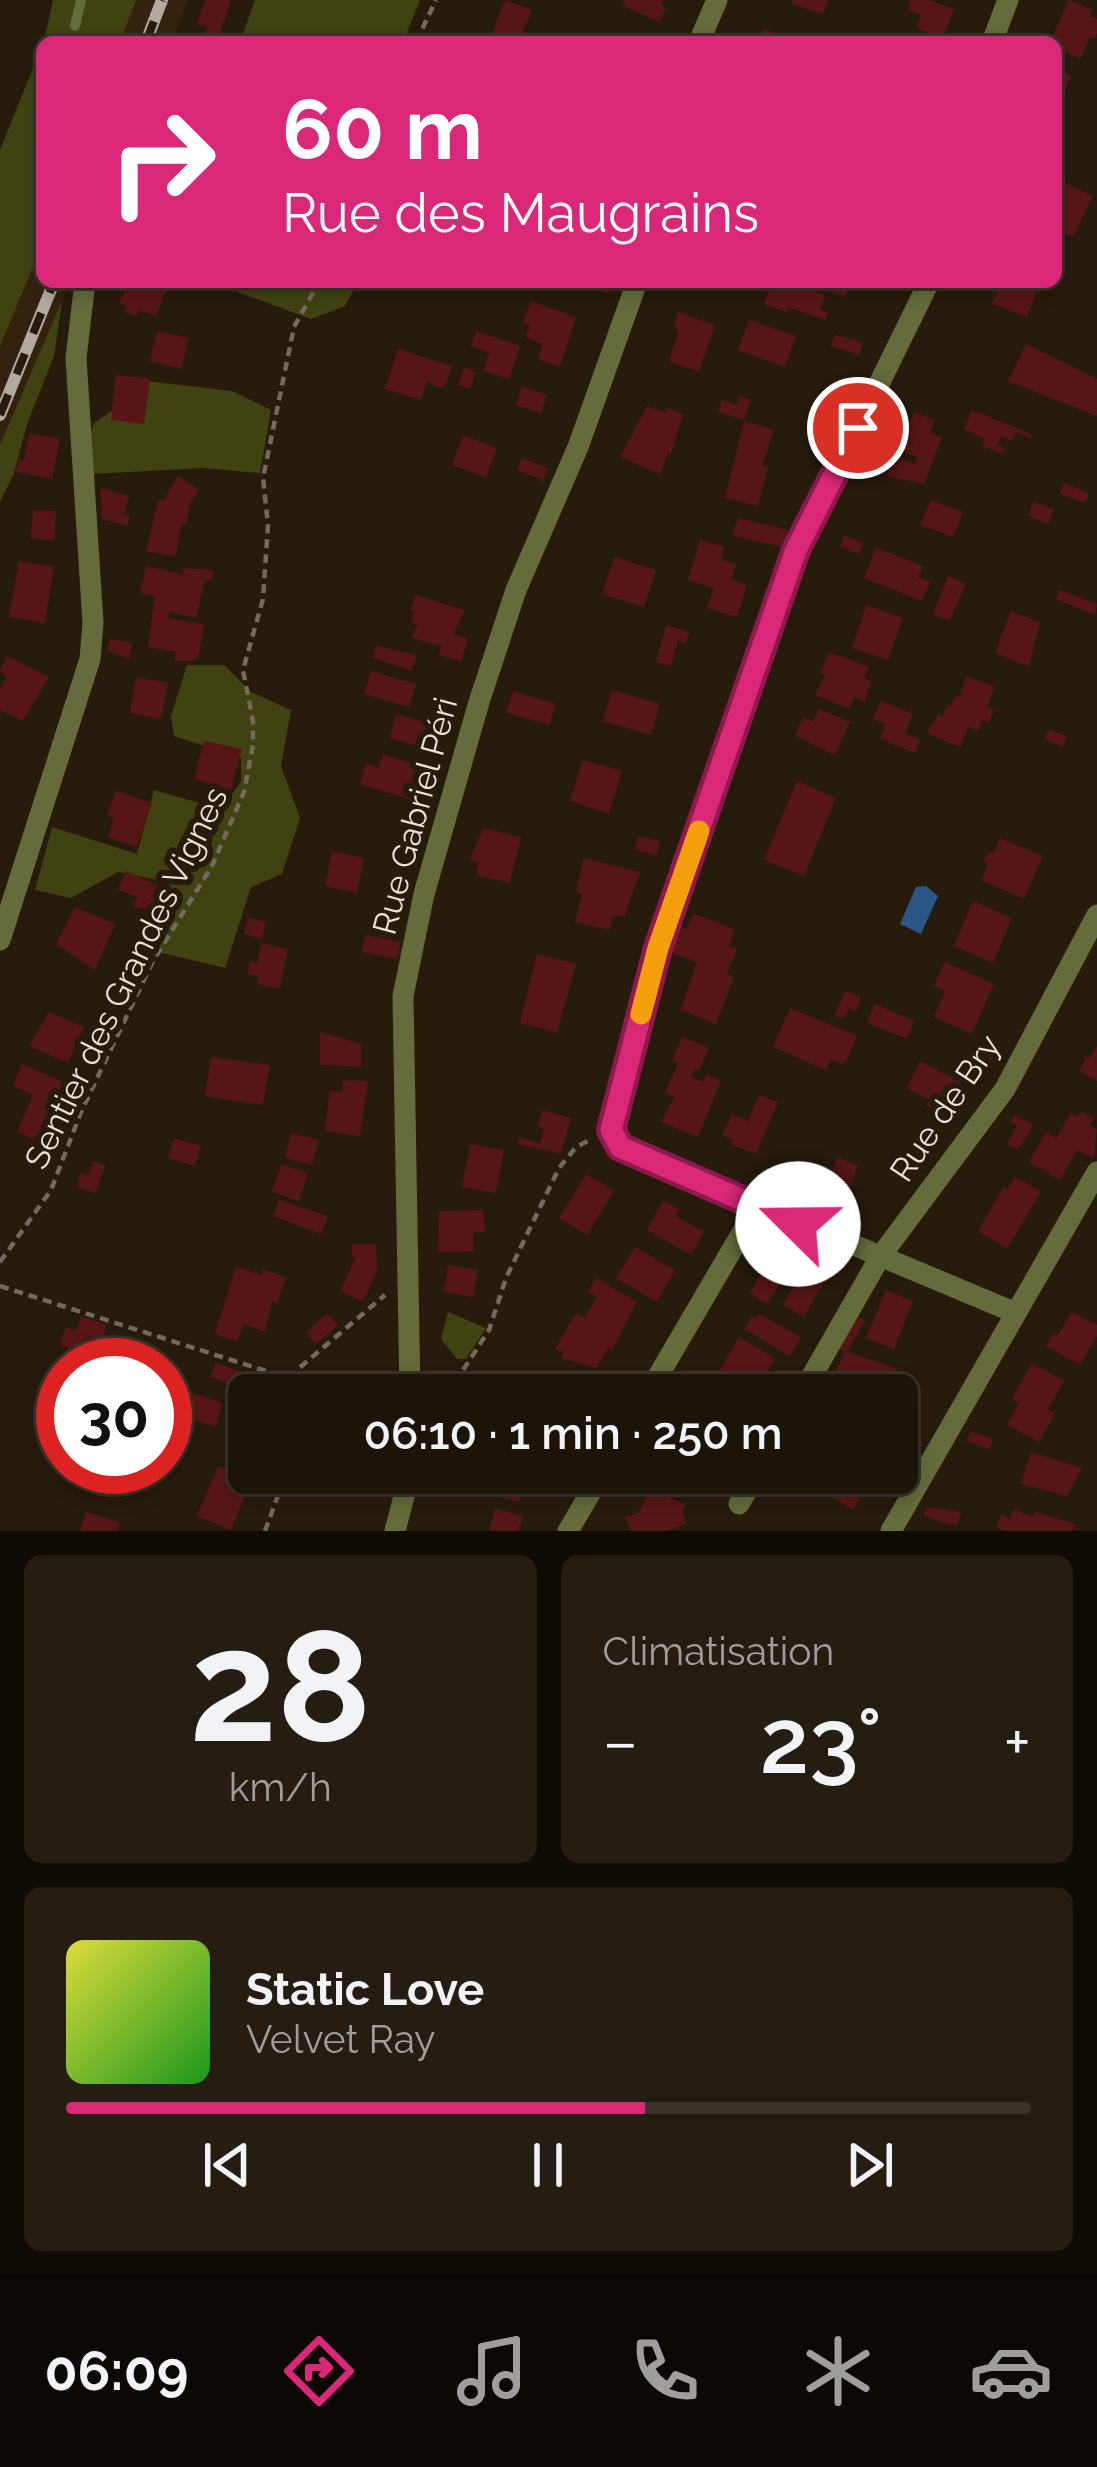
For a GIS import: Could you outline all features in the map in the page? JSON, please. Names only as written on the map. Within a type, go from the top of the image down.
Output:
[{"type":"street","points":[[701,36],[716,0]]},
{"type":"street","points":[[994,36],[1008,0]]},
{"type":"street","points":[[0,940],[90,659],[93,623],[76,358],[84,288]]},
{"type":"street","name":"Rue Gabriel Péri","points":[[409,1374],[404,996],[424,894],[516,590],[578,447],[635,288]]},
{"type":"street","points":[[926,288],[796,550],[658,948],[611,1130],[620,1147],[1016,1313]]},
{"type":"street","name":"Rue de Bry","points":[[813,1374],[880,1257],[1005,1089],[1097,915]]},
{"type":"street","points":[[891,1531],[1097,1172]]},
{"type":"street","points":[[659,1374],[757,1207]]},
{"type":"street","points":[[395,1531],[405,1494]]},
{"type":"street","points":[[568,1531],[590,1494]]},
{"type":"street","points":[[739,1504],[745,1494]]},
{"type":"lane","points":[[75,26],[81,0]]},
{"type":"path","points":[[419,36],[436,0]]},
{"type":"path","name":"Sentier des Grandes Vignes","points":[[0,1262],[51,1190],[81,1112],[153,962],[212,866],[244,792],[253,721],[243,670],[262,599],[268,525],[262,478],[295,327],[316,288]]},
{"type":"path","points":[[461,1374],[489,1330],[506,1278],[559,1168],[576,1147],[611,1130]]},
{"type":"path","points":[[296,1374],[373,1302],[406,1283]]},
{"type":"path","points":[[0,1286],[275,1374]]},
{"type":"path","points":[[265,1531],[279,1494]]},
{"type":"shaded area","points":[[53,0],[136,0],[122,36],[45,36]]},
{"type":"shaded area","points":[[83,0],[188,0],[174,36],[50,36]]},
{"type":"shaded area","points":[[255,0],[420,0],[405,36],[242,36]]},
{"type":"shaded area","points":[[36,61],[36,288],[67,288],[54,356],[0,502],[0,150]]},
{"type":"shaded area","points":[[36,61],[36,259],[0,346],[0,150]]},
{"type":"shaded area","points":[[227,288],[355,288],[345,306],[311,319]]},
{"type":"shaded area","points":[[62,301],[54,356],[0,502],[0,445]]},
{"type":"shaded area","points":[[130,379],[232,391],[271,410],[260,473],[202,468],[92,474],[88,440],[94,423],[116,408]]},
{"type":"shaded area","points":[[187,665],[224,665],[251,692],[291,710],[281,766],[300,818],[282,874],[251,887],[225,968],[154,951],[167,882],[118,872],[71,898],[35,890],[52,827],[137,854],[154,790],[221,809],[241,782],[241,758],[174,736],[171,716]]},
{"type":"shaded area","points":[[448,1312],[486,1328],[466,1359],[457,1359],[441,1339]]},
{"type":"water","points":[[926,886],[938,896],[921,934],[900,924],[916,887]]},
{"type":"building","points":[[205,0],[231,0],[219,36],[205,36],[207,27],[197,24]]},
{"type":"building","points":[[505,0],[532,10],[521,36],[491,36]]},
{"type":"building","points":[[624,0],[663,0],[661,5],[666,8],[659,22],[622,5]]},
{"type":"building","points":[[794,0],[828,0],[823,14],[792,4]]},
{"type":"building","points":[[911,0],[929,0],[954,9],[944,36],[916,28],[921,15],[908,10]]},
{"type":"building","points":[[1069,0],[1093,10],[1090,16],[1097,19],[1097,33],[1094,39],[1090,37],[1080,59],[1062,51],[1062,36],[1053,36]]},
{"type":"building","points":[[1062,72],[1072,76],[1062,97]]},
{"type":"building","points":[[1062,181],[1093,196],[1073,237],[1062,232]]},
{"type":"building","points":[[127,288],[167,288],[156,316],[138,310],[136,316],[119,303]]},
{"type":"building","points":[[771,288],[806,288],[825,295],[820,310],[828,312],[825,320],[764,304]]},
{"type":"building","points":[[820,288],[848,288],[845,297]]},
{"type":"building","points":[[999,288],[1038,288],[1027,317],[992,304]]},
{"type":"building","points":[[531,301],[576,317],[560,367],[538,359],[543,344],[526,337],[530,325],[523,322]]},
{"type":"building","points":[[678,312],[715,325],[699,372],[669,361],[679,332],[674,324]]},
{"type":"building","points":[[749,320],[796,336],[785,367],[738,350]]},
{"type":"building","points":[[157,331],[189,338],[181,369],[150,361]]},
{"type":"building","points":[[476,331],[520,346],[509,379],[483,371],[489,352],[471,346]]},
{"type":"building","points":[[835,335],[863,342],[859,355],[831,346]]},
{"type":"building","points":[[1026,344],[1097,379],[1097,416],[1008,381]]},
{"type":"building","points":[[398,349],[452,366],[445,387],[427,381],[421,400],[385,389]]},
{"type":"building","points":[[464,367],[476,372],[470,389],[458,385]]},
{"type":"building","points":[[116,375],[150,379],[144,424],[111,420]]},
{"type":"building","points":[[522,386],[547,395],[541,413],[516,405]]},
{"type":"building","points":[[740,396],[751,400],[744,420],[718,412],[722,400],[737,405]]},
{"type":"building","points":[[647,406],[683,414],[660,474],[620,457]]},
{"type":"building","points":[[972,410],[1033,435],[1031,439],[1016,432],[1012,441],[1001,436],[997,445],[1006,449],[1003,454],[982,446],[985,439],[964,429]]},
{"type":"building","points":[[914,412],[935,420],[930,433],[942,437],[924,484],[887,476],[900,458],[915,464],[917,457],[890,446],[900,421],[909,425]]},
{"type":"building","points":[[744,421],[774,430],[762,466],[768,467],[758,506],[725,498]]},
{"type":"building","points":[[29,433],[60,439],[52,479],[16,472],[19,459],[24,461]]},
{"type":"building","points":[[463,435],[497,448],[486,477],[452,465]]},
{"type":"building","points":[[522,458],[548,468],[542,484],[517,470]]},
{"type":"building","points":[[860,458],[878,468],[874,477],[854,469]]},
{"type":"building","points":[[178,476],[199,490],[190,503],[187,525],[181,524],[176,556],[146,552],[158,500],[163,501]]},
{"type":"building","points":[[1064,483],[1089,493],[1085,503],[1060,494]]},
{"type":"building","points":[[100,488],[129,496],[124,514],[130,515],[127,526],[102,519]]},
{"type":"building","points":[[931,500],[963,512],[953,537],[920,525]]},
{"type":"building","points":[[1033,502],[1054,509],[1048,524],[1028,516]]},
{"type":"building","points":[[33,510],[56,511],[54,541],[31,538]]},
{"type":"building","points":[[738,518],[788,530],[782,547],[737,537],[733,533]]},
{"type":"building","points":[[844,536],[864,543],[859,554],[840,547]]},
{"type":"building","points":[[700,540],[724,547],[721,560],[736,564],[731,580],[747,585],[737,617],[707,608],[714,588],[688,580]]},
{"type":"building","points":[[876,548],[923,566],[918,577],[930,582],[922,601],[864,578]]},
{"type":"building","points":[[614,557],[656,570],[644,607],[602,594]]},
{"type":"building","points":[[19,561],[54,567],[45,623],[9,617]]},
{"type":"building","points":[[146,566],[183,574],[183,568],[213,570],[212,581],[205,579],[196,618],[169,612],[168,618],[204,624],[199,656],[193,661],[174,661],[176,652],[148,647],[155,596],[140,593]]},
{"type":"building","points":[[948,576],[966,584],[950,620],[933,615]]},
{"type":"building","points":[[1059,590],[1097,604],[1095,615],[1056,599]]},
{"type":"building","points":[[415,595],[465,610],[453,634],[468,639],[461,662],[439,655],[441,646],[412,638],[417,625],[411,622],[414,612],[410,611]]},
{"type":"building","points":[[866,605],[903,618],[888,660],[852,648]]},
{"type":"building","points":[[1011,611],[1040,623],[1029,667],[995,653]]},
{"type":"building","points":[[666,625],[689,632],[686,643],[678,641],[671,666],[656,662]]},
{"type":"building","points":[[110,639],[132,643],[129,659],[107,650]]},
{"type":"building","points":[[376,646],[417,655],[412,671],[373,658]]},
{"type":"building","points":[[829,652],[869,667],[864,678],[871,681],[865,702],[854,697],[849,709],[815,695]]},
{"type":"building","points":[[7,656],[49,677],[23,721],[0,710],[6,677],[0,671]]},
{"type":"building","points":[[371,671],[416,684],[409,707],[364,694]]},
{"type":"building","points":[[966,676],[995,687],[987,708],[994,710],[989,723],[982,720],[978,731],[968,727],[960,747],[928,730],[956,695],[960,697]]},
{"type":"building","points":[[136,677],[168,683],[161,719],[130,713]]},
{"type":"building","points":[[612,690],[660,704],[651,735],[603,721]]},
{"type":"building","points":[[513,691],[555,704],[550,725],[506,713]]},
{"type":"building","points":[[881,701],[913,714],[905,733],[920,739],[915,753],[880,739],[886,724],[873,719]]},
{"type":"building","points":[[819,709],[850,722],[835,755],[795,736],[803,717],[813,721]]},
{"type":"building","points":[[434,711],[455,717],[452,729],[432,724],[426,748],[390,738],[396,714],[431,724]]},
{"type":"building","points":[[1049,729],[1067,737],[1063,747],[1044,739]]},
{"type":"building","points":[[204,741],[242,749],[231,790],[194,779]]},
{"type":"building","points":[[383,754],[426,768],[415,801],[360,784],[366,763],[378,768]]},
{"type":"building","points":[[583,760],[622,771],[609,814],[570,801]]},
{"type":"building","points":[[797,781],[836,798],[804,876],[764,860]]},
{"type":"building","points":[[116,791],[152,803],[137,847],[108,837],[114,818],[107,815]]},
{"type":"building","points":[[483,828],[521,837],[510,883],[476,875],[479,862],[470,860]]},
{"type":"building","points":[[638,836],[660,841],[657,855],[635,850]]},
{"type":"building","points":[[1000,838],[1043,856],[1024,899],[981,880],[988,866],[987,853],[994,852]]},
{"type":"building","points":[[332,851],[364,858],[357,893],[325,886]]},
{"type":"building","points":[[584,858],[640,872],[624,917],[613,915],[610,930],[575,922]]},
{"type":"building","points":[[126,871],[170,891],[159,921],[149,917],[151,909],[133,907],[137,897],[118,890]]},
{"type":"building","points":[[973,901],[1012,918],[993,963],[954,946]]},
{"type":"building","points":[[75,907],[115,924],[95,970],[56,944]]},
{"type":"building","points":[[693,913],[735,930],[729,946],[737,949],[727,974],[734,977],[716,1024],[681,1010],[697,962],[672,953],[680,927],[687,929]]},
{"type":"building","points":[[248,918],[266,922],[262,939],[244,934]]},
{"type":"building","points":[[365,935],[401,942],[397,959],[362,952]]},
{"type":"building","points":[[261,943],[288,949],[280,989],[257,984],[259,976],[248,974],[250,961],[258,963]]},
{"type":"building","points":[[537,954],[576,964],[557,1033],[520,1023]]},
{"type":"building","points":[[945,962],[994,984],[972,1034],[934,1017],[945,991],[934,986]]},
{"type":"building","points":[[845,991],[861,997],[856,1011],[849,1008],[844,1019],[834,1016]]},
{"type":"building","points":[[875,1004],[914,1021],[907,1039],[867,1023]]},
{"type":"building","points":[[790,1008],[857,1036],[847,1060],[841,1064],[831,1059],[826,1070],[773,1047]]},
{"type":"building","points":[[49,1012],[84,1027],[68,1063],[29,1046]]},
{"type":"building","points":[[320,1032],[361,1044],[361,1067],[320,1065]]},
{"type":"building","points":[[682,1037],[709,1048],[699,1071],[694,1069],[691,1077],[703,1082],[707,1074],[721,1081],[698,1137],[661,1122],[675,1097],[665,1092],[678,1063],[672,1060]]},
{"type":"building","points":[[976,1045],[995,1052],[989,1067],[970,1059]]},
{"type":"building","points":[[1097,1046],[1097,1081],[1080,1071]]},
{"type":"building","points":[[211,1057],[270,1065],[263,1105],[205,1096]]},
{"type":"building","points":[[920,1061],[961,1082],[953,1098],[961,1102],[953,1118],[926,1105],[929,1100],[907,1088]]},
{"type":"building","points":[[22,1064],[65,1083],[40,1142],[17,1132],[33,1095],[13,1086]]},
{"type":"building","points":[[343,1080],[368,1081],[360,1136],[325,1131],[330,1090],[342,1092]]},
{"type":"building","points":[[759,1095],[778,1102],[756,1154],[732,1145],[734,1140],[722,1135],[732,1114],[748,1121]]},
{"type":"building","points":[[542,1110],[571,1118],[561,1154],[518,1144],[519,1137],[540,1143]]},
{"type":"building","points":[[1082,1111],[1094,1119],[1090,1125],[1097,1129],[1094,1159],[1077,1150],[1060,1180],[1029,1162],[1046,1132],[1056,1138],[1071,1113],[1078,1117]]},
{"type":"building","points":[[1014,1114],[1033,1125],[1018,1150],[1007,1144],[1017,1126],[1010,1122]]},
{"type":"building","points":[[291,1133],[319,1140],[312,1165],[285,1158]]},
{"type":"building","points":[[174,1138],[201,1146],[195,1166],[168,1158]]},
{"type":"building","points":[[470,1144],[504,1150],[496,1193],[462,1187]]},
{"type":"building","points":[[837,1157],[858,1166],[844,1203],[813,1191],[820,1175],[830,1179]]},
{"type":"building","points":[[93,1161],[105,1165],[96,1193],[77,1187],[80,1173],[89,1175]]},
{"type":"building","points":[[281,1164],[308,1173],[299,1201],[272,1192]]},
{"type":"building","points":[[586,1174],[614,1191],[587,1235],[559,1218]]},
{"type":"building","points":[[1015,1177],[1041,1192],[1007,1248],[978,1231]]},
{"type":"building","points":[[279,1200],[328,1216],[321,1234],[273,1216]]},
{"type":"building","points":[[663,1201],[679,1209],[676,1216],[704,1232],[691,1255],[647,1230]]},
{"type":"building","points":[[483,1210],[485,1232],[473,1233],[474,1251],[438,1252],[439,1211]]},
{"type":"building","points":[[352,1244],[376,1244],[377,1271],[363,1302],[340,1291],[356,1257],[352,1257]]},
{"type":"building","points":[[635,1247],[675,1270],[657,1302],[616,1278]]},
{"type":"building","points":[[772,1253],[791,1265],[767,1304],[750,1293]]},
{"type":"building","points":[[808,1261],[829,1273],[804,1317],[783,1305]]},
{"type":"building","points":[[448,1265],[478,1270],[473,1297],[444,1292]]},
{"type":"building","points":[[236,1266],[286,1278],[277,1303],[272,1301],[265,1332],[244,1324],[237,1342],[215,1334]]},
{"type":"building","points":[[596,1278],[637,1302],[612,1350],[608,1348],[596,1368],[561,1358],[563,1352],[555,1349],[576,1313],[584,1318],[597,1297],[588,1292]]},
{"type":"building","points":[[886,1290],[913,1301],[894,1349],[866,1338]]},
{"type":"building","points":[[1072,1312],[1097,1325],[1097,1336],[1080,1365],[1046,1346]]},
{"type":"building","points":[[327,1313],[338,1325],[316,1344],[306,1333]]},
{"type":"building","points":[[759,1314],[801,1337],[790,1356],[744,1329]]},
{"type":"building","points":[[81,1316],[107,1325],[102,1338],[62,1338],[66,1327],[76,1331]]},
{"type":"building","points":[[858,1316],[865,1320],[847,1352],[839,1349]]},
{"type":"building","points":[[739,1337],[775,1358],[766,1374],[717,1374]]},
{"type":"building","points":[[845,1351],[897,1369],[895,1374],[835,1374]]},
{"type":"building","points":[[216,1363],[248,1374],[228,1374],[228,1384],[210,1377]]},
{"type":"building","points":[[1032,1363],[1064,1381],[1048,1409],[1055,1413],[1039,1442],[1007,1425],[1019,1404],[1012,1399]]},
{"type":"building","points":[[192,1393],[223,1403],[216,1427],[192,1420]]},
{"type":"building","points":[[971,1432],[993,1439],[990,1449],[966,1441]]},
{"type":"building","points":[[1031,1452],[1082,1468],[1067,1496],[1021,1484]]},
{"type":"building","points":[[218,1466],[228,1470],[228,1494],[246,1494],[231,1530],[197,1516]]},
{"type":"building","points":[[488,1494],[522,1494],[519,1502]]},
{"type":"building","points":[[647,1494],[663,1494],[686,1505],[686,1524],[667,1531],[631,1531],[625,1517],[639,1513]]},
{"type":"building","points":[[826,1494],[863,1494],[853,1510]]},
{"type":"building","points":[[928,1507],[961,1512],[957,1526],[923,1516]]},
{"type":"building","points":[[495,1508],[523,1516],[518,1531],[489,1531]]},
{"type":"building","points":[[1014,1509],[1076,1524],[1072,1531],[996,1527],[1001,1515],[1010,1519]]},
{"type":"building","points":[[86,1512],[120,1523],[117,1531],[80,1531]]},
{"type":"railway","points":[[148,36],[162,0]]},
{"type":"railway","points":[[0,415],[52,288]]},
{"type":"slow traffic","points":[[641,1014],[658,948],[699,831]]},
{"type":"route","points":[[798,1224],[620,1147],[611,1130],[658,948],[796,550],[858,428]]}]
